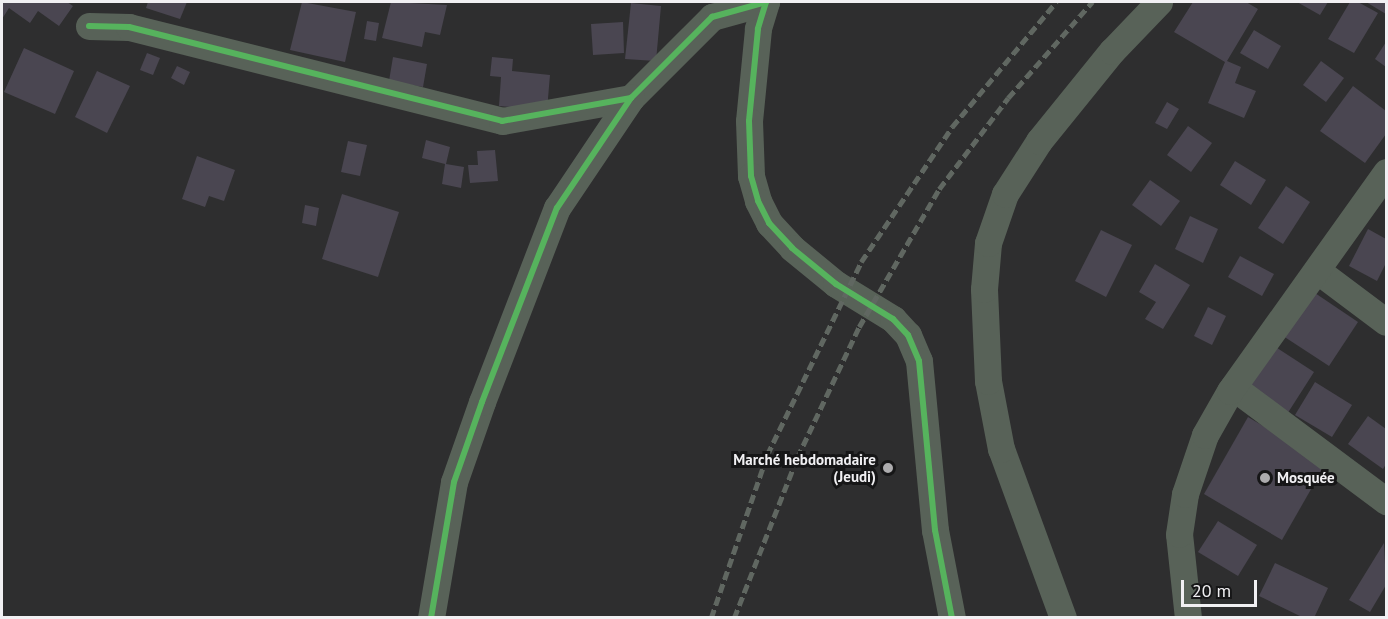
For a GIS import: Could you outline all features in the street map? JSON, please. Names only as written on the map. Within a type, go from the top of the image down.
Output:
[{"type":"street","points":[[431,618],[454,482],[482,402],[557,208],[631,98],[712,17],[766,2]]},
{"type":"street","points":[[766,2],[758,29],[749,121],[751,176],[769,223],[792,248],[836,284],[893,319],[908,335],[919,361],[935,531],[952,618]]},
{"type":"street","points":[[1063,618],[1018,501],[999,438],[988,381],[984,289],[988,243],[1005,194],[1039,141],[1112,51],[1159,2]]},
{"type":"street","points":[[89,26],[129,27],[502,121],[631,98]]},
{"type":"street","points":[[1188,618],[1179,534],[1185,494],[1205,435],[1233,387],[1318,271],[1386,172]]},
{"type":"street","points":[[1318,271],[1386,322]]},
{"type":"street","points":[[1233,387],[1386,501]]},
{"type":"building","points":[[2,2],[67,2],[73,6],[59,26],[38,11],[30,23],[9,8],[2,19]]},
{"type":"building","points":[[148,2],[187,2],[180,19],[146,8]]},
{"type":"building","points":[[302,2],[356,12],[345,62],[290,50]]},
{"type":"building","points":[[391,2],[447,5],[440,35],[425,32],[422,47],[382,38]]},
{"type":"building","points":[[1193,2],[1246,2],[1258,9],[1227,61],[1241,67],[1235,83],[1256,91],[1244,118],[1208,103],[1225,62],[1174,32]]},
{"type":"building","points":[[1297,2],[1328,2],[1320,15]]},
{"type":"building","points":[[1350,2],[1358,2],[1378,13],[1354,53],[1328,39]]},
{"type":"building","points":[[1366,2],[1386,2],[1386,14]]},
{"type":"building","points":[[631,3],[661,6],[656,61],[625,59]]},
{"type":"building","points":[[367,21],[379,23],[376,41],[364,39]]},
{"type":"building","points":[[623,22],[624,53],[593,55],[591,24]]},
{"type":"building","points":[[1254,30],[1281,46],[1268,69],[1240,53]]},
{"type":"building","points":[[1386,42],[1386,67],[1375,59]]},
{"type":"building","points":[[24,48],[74,71],[55,114],[4,92]]},
{"type":"building","points":[[147,53],[160,58],[153,75],[140,70]]},
{"type":"building","points":[[393,57],[427,64],[423,87],[389,81]]},
{"type":"building","points":[[492,57],[513,59],[512,71],[550,75],[547,110],[499,106],[501,77],[490,76]]},
{"type":"building","points":[[1321,61],[1344,78],[1326,102],[1303,85]]},
{"type":"building","points":[[177,66],[190,72],[184,85],[171,78]]},
{"type":"building","points":[[97,71],[130,86],[107,133],[75,117]]},
{"type":"building","points":[[1353,86],[1386,111],[1386,134],[1365,163],[1320,131]]},
{"type":"building","points":[[1167,102],[1179,109],[1167,129],[1155,123]]},
{"type":"building","points":[[1188,126],[1212,143],[1191,172],[1167,155]]},
{"type":"building","points":[[426,140],[450,147],[446,164],[464,167],[461,188],[442,184],[445,164],[422,158]]},
{"type":"building","points":[[348,141],[367,145],[360,176],[341,172]]},
{"type":"building","points":[[495,150],[498,181],[470,183],[468,165],[478,165],[477,151]]},
{"type":"building","points":[[197,156],[235,170],[224,201],[209,196],[205,207],[182,199]]},
{"type":"building","points":[[1235,161],[1266,180],[1251,205],[1220,185]]},
{"type":"building","points":[[1150,180],[1180,201],[1161,226],[1132,205]]},
{"type":"building","points":[[1286,186],[1310,202],[1283,244],[1258,228]]},
{"type":"building","points":[[342,194],[399,212],[378,277],[322,259]]},
{"type":"building","points":[[305,205],[319,208],[316,226],[302,223]]},
{"type":"building","points":[[1190,216],[1218,229],[1203,263],[1175,249]]},
{"type":"building","points":[[1368,229],[1386,239],[1386,263],[1377,281],[1349,266]]},
{"type":"building","points":[[1101,230],[1132,245],[1106,297],[1075,281]]},
{"type":"building","points":[[1240,256],[1274,274],[1262,296],[1228,277]]},
{"type":"building","points":[[1155,264],[1190,285],[1163,329],[1145,319],[1156,302],[1139,292]]},
{"type":"building","points":[[1309,289],[1358,322],[1329,366],[1280,334]]},
{"type":"building","points":[[1208,307],[1226,316],[1212,345],[1194,336]]},
{"type":"building","points":[[1271,344],[1314,372],[1282,422],[1229,389]]},
{"type":"building","points":[[1315,382],[1352,405],[1332,437],[1295,415]]},
{"type":"building","points":[[1368,416],[1386,429],[1386,464],[1383,469],[1348,444]]},
{"type":"building","name":"Mosquée","points":[[1248,417],[1326,463],[1282,540],[1204,494]]},
{"type":"building","points":[[1218,521],[1257,545],[1238,576],[1198,552]]},
{"type":"building","points":[[1384,543],[1386,585],[1370,612],[1349,600]]},
{"type":"building","points":[[1275,563],[1328,588],[1314,618],[1304,618],[1259,596]]},
{"type":"railway","points":[[711,618],[767,455],[861,262],[952,127],[1056,2]]},
{"type":"railway","points":[[734,618],[797,458],[859,327],[939,189],[1008,98],[1092,2]]},
{"type":"cycle path","points":[[766,2],[758,29],[749,121],[751,176],[758,201],[769,223],[792,248],[836,284],[893,319],[908,335],[919,361],[935,530],[952,618]]},
{"type":"cycle path","points":[[89,26],[129,27],[502,121],[631,98],[712,17],[766,2]]},
{"type":"cycle path","points":[[431,618],[454,482],[482,402],[557,208],[631,98]]},
{"type":"place","name":"Marché hebdomadaire (Jeudi)","points":[[888,468]]},
{"type":"place","name":"Mosquée","points":[[1265,478]]}]
